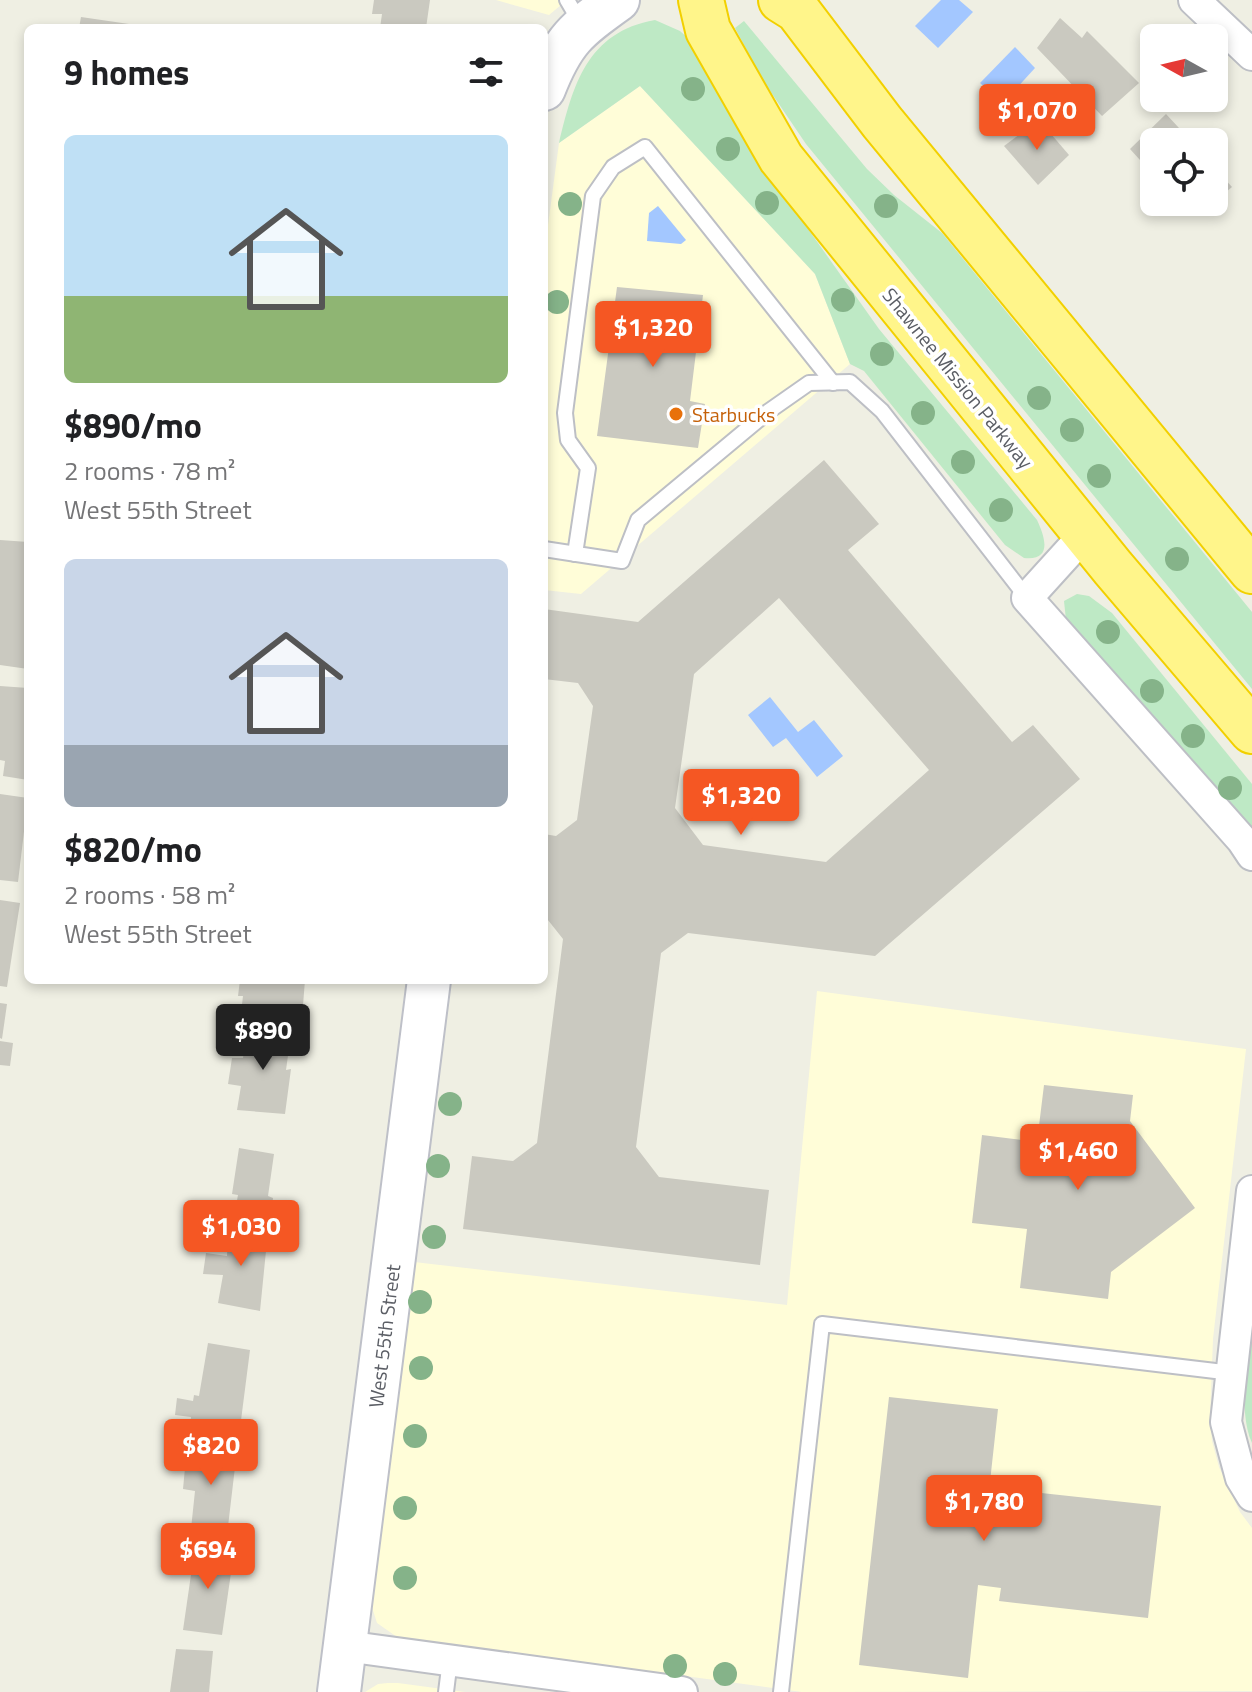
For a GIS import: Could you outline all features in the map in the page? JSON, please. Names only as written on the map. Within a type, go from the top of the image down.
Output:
[{"type":"highway","name":"Shawnee Mission Parkway","points":[[701,0],[708,30],[781,158],[1085,534],[1252,731]]},
{"type":"highway","points":[[781,0],[797,10],[882,122],[1252,571]]},
{"type":"street","points":[[548,79],[574,13],[618,0]]},
{"type":"street","points":[[1194,0],[1252,55]]},
{"type":"street","points":[[1085,534],[1027,598],[1252,855]]},
{"type":"street","name":"West 55th Street","points":[[339,1692],[428,984]]},
{"type":"street","points":[[1252,1191],[1226,1422],[1241,1478],[1252,1496]]},
{"type":"street","points":[[345,1646],[682,1692]]},
{"type":"lane","points":[[575,554],[588,468],[568,440],[565,413],[569,366],[593,196],[613,167],[645,147],[833,383]]},
{"type":"lane","points":[[548,550],[622,561],[638,520],[769,411],[809,383],[850,382],[882,411],[1027,598]]},
{"type":"lane","points":[[781,1692],[822,1324],[1232,1373]]},
{"type":"lane","points":[[446,1692],[450,1660]]},
{"type":"shaded area","points":[[496,0],[567,0],[549,15]]},
{"type":"shaded area","points":[[640,86],[815,274],[850,364],[581,594],[548,590],[548,225],[559,143]]},
{"type":"shaded area","points":[[817,991],[1246,1049],[1213,1339],[1210,1417],[1219,1467],[1240,1512],[1252,1528],[1252,1691],[802,1692],[397,1637],[377,1623],[370,1601],[414,1262],[787,1305]]},
{"type":"shaded area","points":[[398,1683],[465,1692],[365,1692],[378,1684]]},
{"type":"green space","points":[[655,20],[680,31],[689,39],[745,140],[879,329],[1037,520],[1044,540],[1043,552],[1039,556],[1024,558],[1005,545],[864,371],[850,364],[815,274],[640,86],[559,143],[570,101],[587,64],[598,49],[632,26]]},
{"type":"green space","points":[[744,21],[867,169],[942,233],[1252,612],[1252,689],[806,144],[762,79],[735,28]]},
{"type":"green space","points":[[1077,594],[1089,596],[1112,613],[1252,784],[1252,830],[1066,620],[1064,601]]},
{"type":"green space","points":[[1252,1306],[1252,1443],[1244,1395]]},
{"type":"water","points":[[941,0],[959,0],[973,12],[938,48],[915,26]]},
{"type":"water","points":[[1015,47],[1035,68],[1003,103],[980,83]]},
{"type":"water","points":[[658,206],[686,240],[681,244],[647,241],[649,213]]},
{"type":"water","points":[[770,697],[798,732],[814,720],[843,756],[817,777],[786,738],[773,747],[748,715]]},
{"type":"building","points":[[374,0],[430,0],[427,24],[381,24],[382,14],[372,14]]},
{"type":"building","points":[[81,17],[129,24],[80,24]]},
{"type":"building","points":[[1060,18],[1082,38],[1087,31],[1139,83],[1102,116],[1037,48]]},
{"type":"building","points":[[1166,114],[1179,128],[1152,128]]},
{"type":"building","points":[[1039,120],[1069,155],[1038,185],[1004,146]]},
{"type":"building","points":[[1140,139],[1140,160],[1130,149]]},
{"type":"building","points":[[617,287],[703,295],[690,401],[705,404],[698,448],[597,436]]},
{"type":"building","points":[[824,460],[879,524],[848,550],[1012,742],[1033,725],[1080,779],[875,956],[688,933],[661,953],[636,1147],[659,1177],[769,1190],[760,1265],[463,1229],[472,1156],[513,1161],[537,1143],[563,939],[548,920],[548,835],[556,836],[577,820],[593,706],[578,683],[548,679],[548,610],[638,622]],"holes":[[[779,598],[929,770],[826,862],[703,845],[675,808],[694,674]]]},
{"type":"building","points":[[0,540],[24,542],[24,668],[0,665]]},
{"type":"building","points":[[0,686],[24,688],[24,779],[3,776],[5,761],[0,760]]},
{"type":"building","points":[[0,794],[24,797],[24,832],[18,882],[0,880]]},
{"type":"building","points":[[0,900],[20,903],[7,987],[0,986]]},
{"type":"building","points":[[240,984],[305,984],[302,1018],[241,1013],[243,996],[238,996]]},
{"type":"building","points":[[0,1003],[7,1004],[2,1039],[0,1038]]},
{"type":"building","points":[[248,1027],[291,1034],[286,1070],[291,1069],[285,1114],[237,1110],[241,1086],[228,1084],[232,1058],[243,1058]]},
{"type":"building","points":[[0,1041],[13,1043],[10,1066],[0,1065]]},
{"type":"building","points":[[1044,1085],[1133,1095],[1130,1121],[1195,1208],[1111,1272],[1108,1299],[1020,1288],[1027,1229],[972,1223],[982,1135],[1037,1142]]},
{"type":"building","points":[[239,1148],[274,1154],[268,1196],[273,1198],[271,1218],[235,1211],[238,1195],[232,1194]]},
{"type":"building","points":[[228,1227],[268,1231],[260,1311],[218,1303],[223,1275],[203,1274],[206,1253],[227,1256]]},
{"type":"building","points":[[208,1343],[250,1350],[239,1436],[190,1428],[191,1417],[175,1415],[177,1398],[193,1401],[194,1395],[199,1396]]},
{"type":"building","points":[[889,1397],[998,1409],[988,1500],[1011,1503],[1013,1490],[1161,1506],[1148,1618],[999,1601],[1001,1588],[978,1585],[968,1678],[859,1665]]},
{"type":"building","points":[[192,1444],[237,1450],[227,1535],[191,1529],[195,1491],[183,1489],[185,1468],[190,1467]]},
{"type":"building","points":[[195,1547],[234,1552],[222,1635],[183,1630]]},
{"type":"building","points":[[176,1649],[213,1651],[209,1692],[170,1692]]},
{"type":"place","name":"Starbucks","points":[[676,414]]}]
